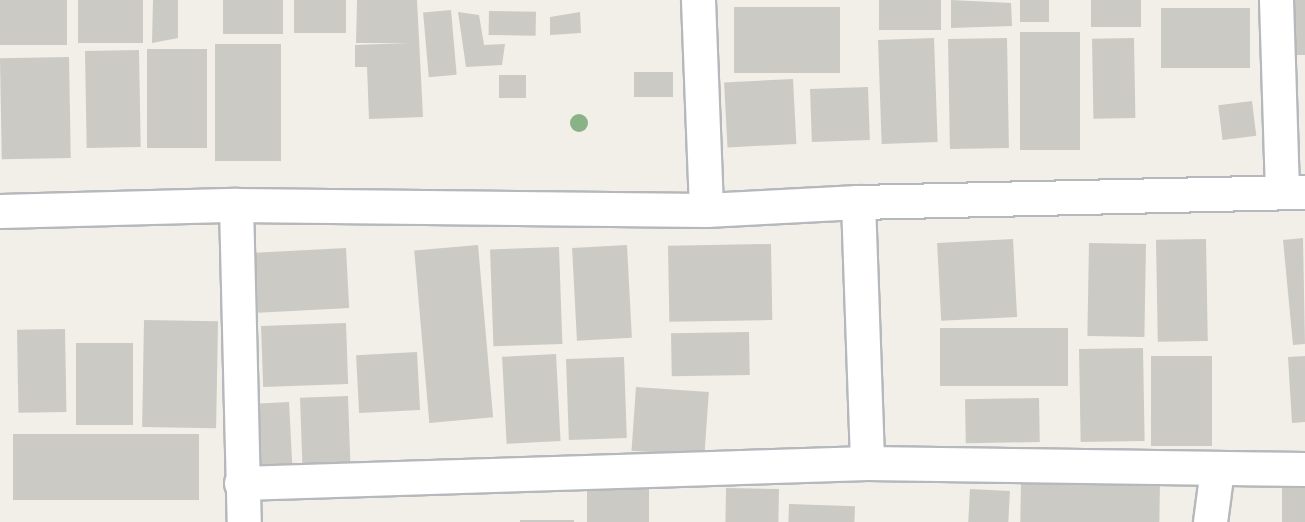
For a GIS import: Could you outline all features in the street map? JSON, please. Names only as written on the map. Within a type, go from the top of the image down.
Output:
[{"type":"street","points":[[698,0],[705,210]]},
{"type":"street","points":[[0,211],[236,205],[705,210],[858,202],[1294,191],[1276,0]]},
{"type":"street","points":[[858,202],[867,463]]},
{"type":"street","points":[[236,205],[244,522]]},
{"type":"street","points":[[242,483],[867,463],[1305,469]]},
{"type":"street","points":[[1209,522],[1217,469]]},
{"type":"building","points":[[0,0],[67,0],[67,45],[0,45]]},
{"type":"building","points":[[78,0],[143,0],[143,43],[78,43]]},
{"type":"building","points":[[153,0],[178,0],[178,38],[152,43]]},
{"type":"building","points":[[223,0],[283,0],[283,34],[223,34]]},
{"type":"building","points":[[294,0],[346,0],[346,33],[294,33]]},
{"type":"building","points":[[357,0],[417,0],[423,117],[369,119],[367,67],[355,67],[355,45],[409,43],[356,43]]},
{"type":"building","points":[[879,0],[941,0],[941,30],[879,30]]},
{"type":"building","points":[[951,0],[1011,3],[1012,26],[951,28]]},
{"type":"building","points":[[1020,0],[1049,0],[1049,22],[1020,22]]},
{"type":"building","points":[[1091,0],[1141,0],[1141,27],[1091,27]]},
{"type":"building","points":[[1283,0],[1305,0],[1305,55],[1283,55]]},
{"type":"building","points":[[734,7],[840,7],[840,73],[734,73]]},
{"type":"building","points":[[1161,8],[1250,8],[1250,68],[1161,68]]},
{"type":"building","points":[[451,10],[457,75],[429,77],[423,12]]},
{"type":"building","points":[[489,11],[536,12],[536,36],[489,35]]},
{"type":"building","points":[[458,12],[479,15],[484,45],[505,44],[502,65],[466,67]]},
{"type":"building","points":[[580,12],[581,33],[550,35],[550,17]]},
{"type":"building","points":[[1020,32],[1080,32],[1080,150],[1020,150]]},
{"type":"building","points":[[934,38],[938,142],[882,144],[878,40]]},
{"type":"building","points":[[1007,38],[1009,148],[950,149],[948,39]]},
{"type":"building","points":[[1134,38],[1135,118],[1093,119],[1092,39]]},
{"type":"building","points":[[215,44],[281,44],[281,161],[215,161]]},
{"type":"building","points":[[147,49],[207,49],[207,148],[147,148]]},
{"type":"building","points":[[139,50],[141,147],[87,148],[85,51]]},
{"type":"building","points":[[69,57],[71,158],[2,159],[0,58]]},
{"type":"building","points":[[634,72],[673,72],[673,97],[634,97]]},
{"type":"building","points":[[499,75],[526,75],[526,98],[499,98]]},
{"type":"building","points":[[793,79],[796,144],[727,148],[724,83]]},
{"type":"building","points":[[868,87],[870,140],[812,142],[810,89]]},
{"type":"building","points":[[1252,101],[1256,136],[1223,140],[1218,105]]},
{"type":"building","points":[[1303,238],[1305,344],[1293,345],[1283,240]]},
{"type":"building","points":[[1013,239],[1017,317],[941,321],[937,243]]},
{"type":"building","points":[[1206,239],[1208,341],[1158,342],[1156,240]]},
{"type":"building","points":[[1089,243],[1146,244],[1144,337],[1087,336]]},
{"type":"building","points":[[771,244],[772,320],[669,322],[668,246]]},
{"type":"building","points":[[478,245],[493,417],[429,423],[414,251]]},
{"type":"building","points":[[627,245],[632,338],[577,341],[572,248]]},
{"type":"building","points":[[559,247],[562,344],[493,346],[490,249]]},
{"type":"building","points":[[346,248],[349,308],[258,313],[255,253]]},
{"type":"building","points":[[144,320],[218,321],[216,428],[142,427]]},
{"type":"building","points":[[346,323],[348,384],[263,387],[261,326]]},
{"type":"building","points":[[940,328],[1068,328],[1068,386],[940,386]]},
{"type":"building","points":[[65,329],[66,412],[18,413],[17,330]]},
{"type":"building","points":[[749,332],[750,375],[672,376],[671,333]]},
{"type":"building","points":[[76,343],[133,343],[133,425],[76,425]]},
{"type":"building","points":[[1143,348],[1145,441],[1081,442],[1079,349]]},
{"type":"building","points":[[417,352],[420,410],[359,413],[356,355]]},
{"type":"building","points":[[556,354],[561,441],[507,444],[502,357]]},
{"type":"building","points":[[1151,356],[1212,356],[1212,446],[1151,446]]},
{"type":"building","points":[[1305,356],[1305,422],[1292,423],[1288,357]]},
{"type":"building","points":[[624,357],[627,438],[569,440],[566,359]]},
{"type":"building","points":[[636,387],[709,392],[704,456],[632,451]]},
{"type":"building","points":[[348,396],[350,465],[302,467],[300,398]]},
{"type":"building","points":[[1039,398],[1040,442],[966,443],[965,399]]},
{"type":"building","points":[[289,402],[292,468],[249,470],[245,404]]},
{"type":"building","points":[[13,434],[199,434],[199,500],[13,500]]},
{"type":"building","points":[[1021,482],[1160,484],[1159,522],[1020,522]]},
{"type":"building","points":[[1282,487],[1305,487],[1305,522],[1282,522]]},
{"type":"building","points":[[726,488],[779,489],[778,522],[725,522]]},
{"type":"building","points":[[587,489],[649,489],[649,522],[587,522]]},
{"type":"building","points":[[970,489],[1010,491],[1008,522],[968,522]]},
{"type":"building","points":[[789,504],[855,506],[854,522],[788,522]]},
{"type":"building","points":[[520,520],[574,520],[574,522],[520,522]]}]
